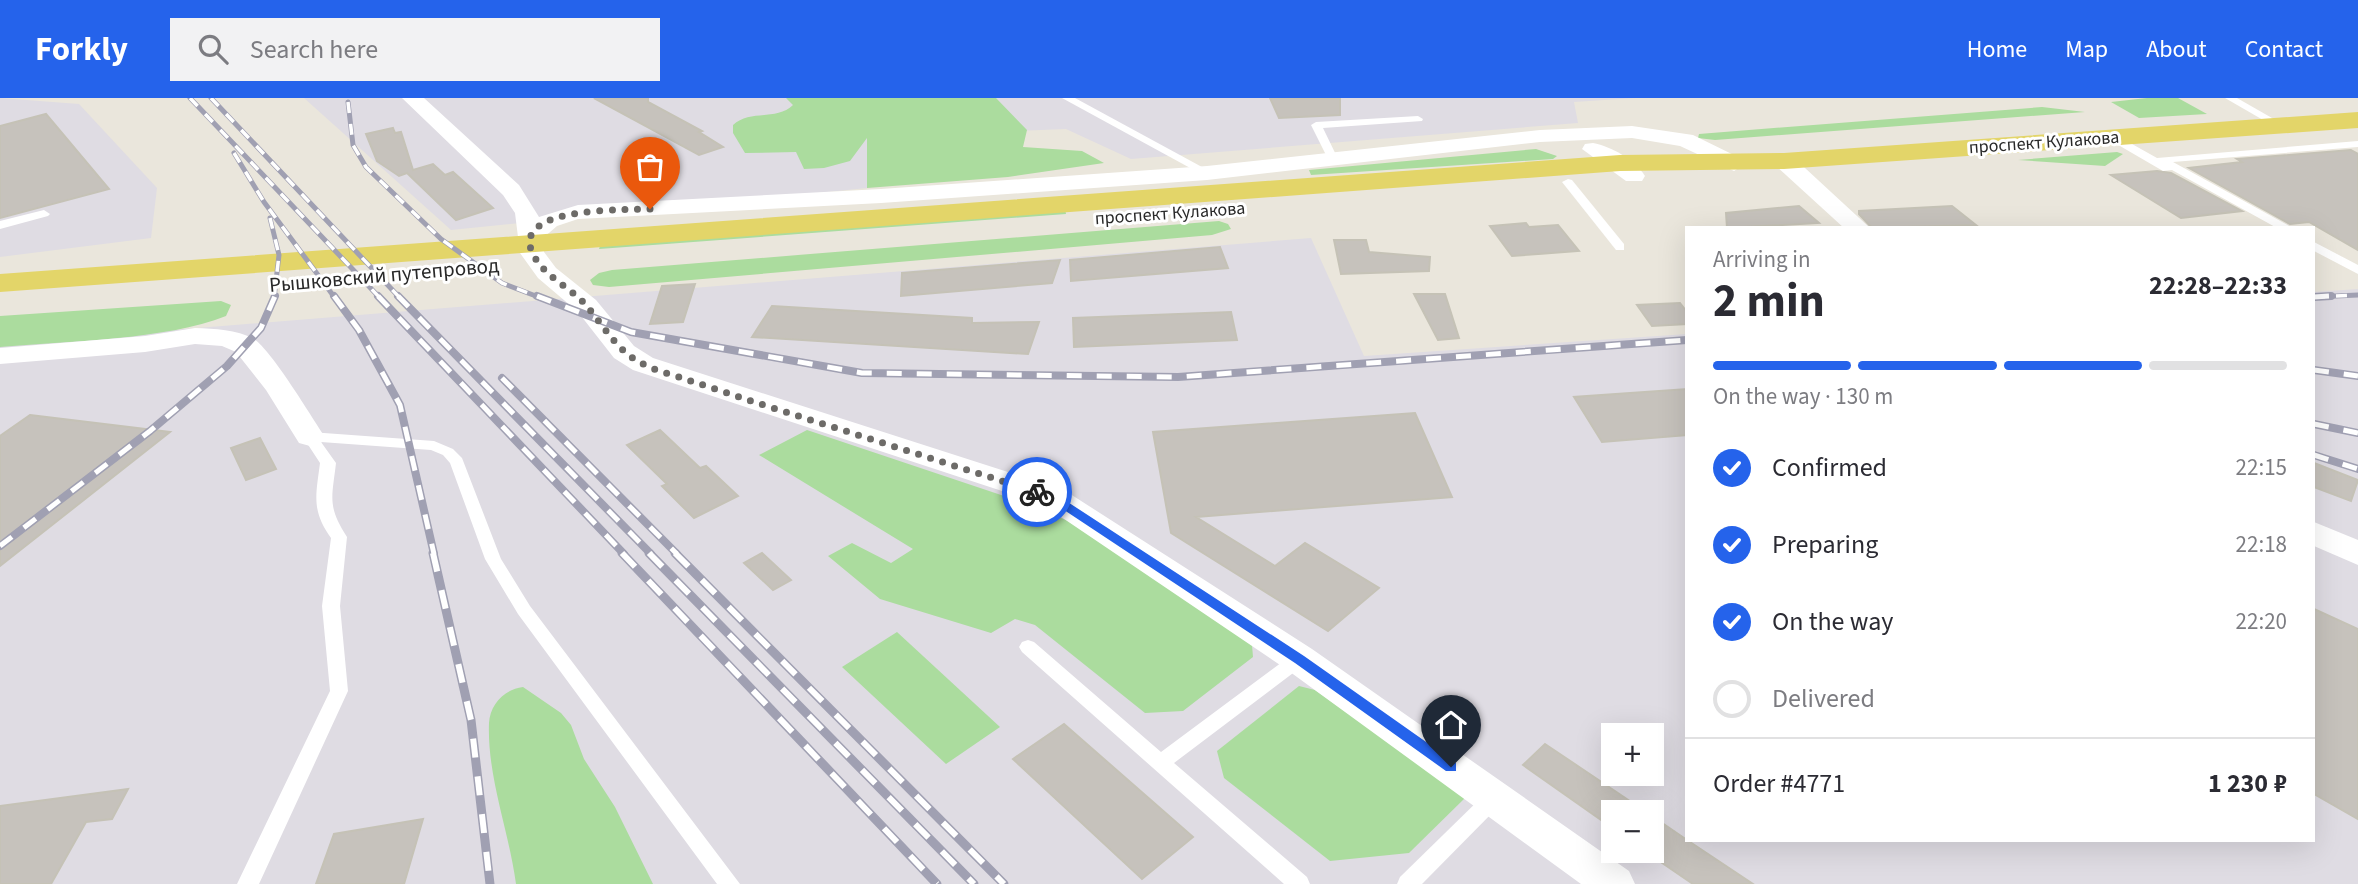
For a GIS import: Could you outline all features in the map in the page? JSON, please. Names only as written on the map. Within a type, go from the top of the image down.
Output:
[{"type":"main road","name":"проспект Кулакова","points":[[613,246],[1627,169],[1784,161],[2358,120]]},
{"type":"main road","name":"проспект Кулакова","points":[[613,246],[1568,182],[1627,169]]},
{"type":"main road","name":"Рышковский путепровод","points":[[166,281],[613,246]]},
{"type":"main road","points":[[0,283],[166,281]]},
{"type":"main road","points":[[0,306],[166,281]]},
{"type":"street","points":[[412,98],[512,190],[527,214],[532,253],[547,273],[576,295],[600,321],[611,339],[643,364],[1053,497],[1300,659],[1614,884]]},
{"type":"street","points":[[529,242],[533,232],[550,220],[597,210],[853,197],[1208,173],[1540,136],[1652,133],[1685,140],[1732,164]]},
{"type":"street","points":[[1540,136],[1593,149],[1627,169]]},
{"type":"street","points":[[1784,161],[1856,226]]},
{"type":"street","points":[[512,190],[547,204],[597,210]]},
{"type":"street","points":[[0,356],[145,344],[195,336],[226,338],[246,346],[278,387],[310,437]]},
{"type":"street","points":[[2315,533],[2358,554]]},
{"type":"lane","points":[[1067,98],[1208,173]]},
{"type":"lane","points":[[2230,98],[2281,126]]},
{"type":"lane","points":[[1334,161],[1316,125],[1418,119]]},
{"type":"lane","points":[[2112,137],[2274,226]]},
{"type":"lane","points":[[2283,226],[2161,160],[2358,144]]},
{"type":"lane","points":[[1568,182],[1620,247]]},
{"type":"lane","points":[[0,225],[44,214]]},
{"type":"lane","points":[[2315,244],[2347,260]]},
{"type":"lane","points":[[2315,245],[2358,270]]},
{"type":"lane","points":[[248,884],[339,691],[331,606],[340,553],[339,537],[328,522],[323,504],[328,463],[310,437]]},
{"type":"lane","points":[[310,437],[433,446],[448,452],[457,461],[493,559],[524,610],[729,884]]},
{"type":"lane","points":[[1028,647],[1298,884]]},
{"type":"lane","points":[[1160,763],[1300,659]]},
{"type":"lane","points":[[1408,884],[1494,798]]},
{"type":"shaded area","points":[[0,98],[79,104],[157,188],[151,238],[0,257]]},
{"type":"shaded area","points":[[304,98],[1635,98],[1574,102],[1578,123],[1131,159],[1066,129],[868,137],[867,188],[451,230]]},
{"type":"shaded area","points":[[1311,238],[1364,356],[1685,334],[1685,842],[2315,842],[2315,292],[2358,289],[2358,884],[0,884],[0,344]]},
{"type":"green space","points":[[786,98],[996,98],[1027,130],[1023,147],[1082,151],[1104,163],[1008,177],[867,188],[867,138],[850,161],[824,168],[804,169],[796,152],[745,153],[733,133],[733,125],[747,117],[787,110],[793,105]]},
{"type":"green space","points":[[2178,98],[2207,114],[2139,118],[2111,102]]},
{"type":"green space","points":[[2042,107],[2085,112],[1715,140],[1698,138],[1699,134]]},
{"type":"green space","points":[[1536,149],[1557,156],[1553,159],[1311,175],[1309,170]]},
{"type":"green space","points":[[2117,152],[2123,154],[2105,166],[2018,160]]},
{"type":"green space","points":[[1065,209],[1066,214],[599,249],[601,243]]},
{"type":"green space","points":[[1219,221],[1228,224],[1231,229],[1212,235],[609,287],[593,285],[590,280],[599,273],[612,270]]},
{"type":"green space","points":[[221,301],[231,305],[226,316],[175,330],[146,335],[0,347],[0,316]]},
{"type":"green space","points":[[807,430],[1013,499],[1071,522],[1252,645],[1253,657],[1183,711],[1145,713],[1035,625],[1015,619],[991,633],[880,599],[828,556],[852,543],[891,563],[913,549],[759,455]]},
{"type":"green space","points":[[897,632],[1000,727],[946,764],[842,667]]},
{"type":"green space","points":[[1299,686],[1315,690],[1466,797],[1409,853],[1330,861],[1224,778],[1217,751]]},
{"type":"green space","points":[[523,687],[561,713],[571,725],[584,759],[615,807],[653,884],[516,884],[491,763],[489,723],[495,704],[505,694]]},
{"type":"building","points":[[594,98],[648,98],[648,102],[702,131],[699,132],[723,147],[699,155]]},
{"type":"building","points":[[1270,98],[1340,98],[1340,115],[1279,118]]},
{"type":"building","points":[[46,114],[109,189],[0,218],[0,126]]},
{"type":"building","points":[[393,128],[395,133],[401,132],[413,170],[433,164],[445,175],[453,172],[493,208],[456,220],[407,173],[399,176],[377,161],[366,134]]},
{"type":"building","points":[[2351,150],[2358,154],[2358,250],[2309,222],[2290,224],[2189,168],[2242,162],[2237,159]]},
{"type":"building","points":[[2157,171],[2171,173],[2242,211],[2181,218],[2111,175]]},
{"type":"building","points":[[1799,206],[1819,223],[1727,226],[1726,213]]},
{"type":"building","points":[[1952,206],[1976,225],[1870,226],[1859,211]]},
{"type":"building","points":[[1526,223],[1529,227],[1558,225],[1579,251],[1512,256],[1490,226]]},
{"type":"building","points":[[1334,240],[1366,240],[1369,252],[1430,257],[1429,271],[1341,274]]},
{"type":"building","points":[[1220,247],[1228,268],[1071,281],[1070,260]]},
{"type":"building","points":[[1060,260],[1052,283],[901,296],[902,273]]},
{"type":"building","points":[[695,284],[683,322],[650,324],[662,286]]},
{"type":"building","points":[[1414,294],[1445,294],[1459,338],[1438,340]]},
{"type":"building","points":[[1680,303],[1685,309],[1685,324],[1652,326],[1637,305]]},
{"type":"building","points":[[772,306],[972,318],[972,323],[1039,322],[1028,354],[752,337]]},
{"type":"building","points":[[1231,312],[1237,340],[1074,347],[1073,318]]},
{"type":"building","points":[[1685,389],[1685,435],[1602,442],[1574,397]]},
{"type":"building","points":[[1415,413],[1452,497],[1196,517],[1275,566],[1305,543],[1379,588],[1328,631],[1171,533],[1153,432]]},
{"type":"building","points":[[30,415],[170,432],[0,566],[0,436]]},
{"type":"building","points":[[660,430],[700,468],[706,466],[738,496],[694,518],[662,486],[667,484],[627,445]]},
{"type":"building","points":[[260,438],[276,469],[246,480],[231,448]]},
{"type":"building","points":[[2315,463],[2358,480],[2351,501],[2315,487]]},
{"type":"building","points":[[762,553],[791,580],[773,590],[744,563]]},
{"type":"building","points":[[2315,609],[2358,629],[2358,819],[2315,795]]},
{"type":"building","points":[[1064,724],[1193,837],[1142,879],[1013,759]]},
{"type":"building","points":[[1545,744],[1601,782],[1601,786],[1607,786],[1628,800],[1601,800],[1601,820],[1523,765]]},
{"type":"building","points":[[128,789],[112,819],[86,822],[51,884],[0,884],[0,806]]},
{"type":"building","points":[[423,819],[404,884],[316,884],[334,834]]},
{"type":"building","points":[[1664,824],[1685,838],[1685,842],[1691,842],[1753,884],[1693,884],[1662,863]]},
{"type":"railway","points":[[190,98],[380,298]]},
{"type":"railway","points":[[211,98],[400,298]]},
{"type":"railway","points":[[348,102],[353,145],[366,167],[441,239],[502,283],[541,298]]},
{"type":"railway","points":[[234,153],[264,202],[335,298]]},
{"type":"railway","points":[[270,218],[279,255],[274,298]]},
{"type":"railway","points":[[2315,297],[2358,295]]},
{"type":"railway","points":[[0,546],[150,431],[227,366],[261,328],[275,296]]},
{"type":"railway","points":[[334,296],[359,330],[400,405],[434,554]]},
{"type":"railway","points":[[378,296],[624,554]]},
{"type":"railway","points":[[398,296],[651,554]]},
{"type":"railway","points":[[537,296],[631,332],[862,373],[1178,377],[1685,340]]},
{"type":"railway","points":[[2315,297],[2331,296]]},
{"type":"railway","points":[[2315,370],[2358,376]]},
{"type":"railway","points":[[502,378],[677,554]]},
{"type":"railway","points":[[2315,424],[2358,433]]},
{"type":"railway","points":[[2315,455],[2358,469]]},
{"type":"railway","points":[[433,553],[471,720],[490,884]]},
{"type":"railway","points":[[622,553],[937,884]]},
{"type":"railway","points":[[649,553],[974,884]]},
{"type":"railway","points":[[675,553],[1004,884]]},
{"type":"way so far","points":[[650,209],[597,210],[561,216],[541,225],[533,232],[529,242],[532,253],[547,273],[587,306],[624,352],[643,364],[742,398],[1037,492]]},
{"type":"route","points":[[1037,492],[1053,497],[1300,659],[1451,767]]}]
